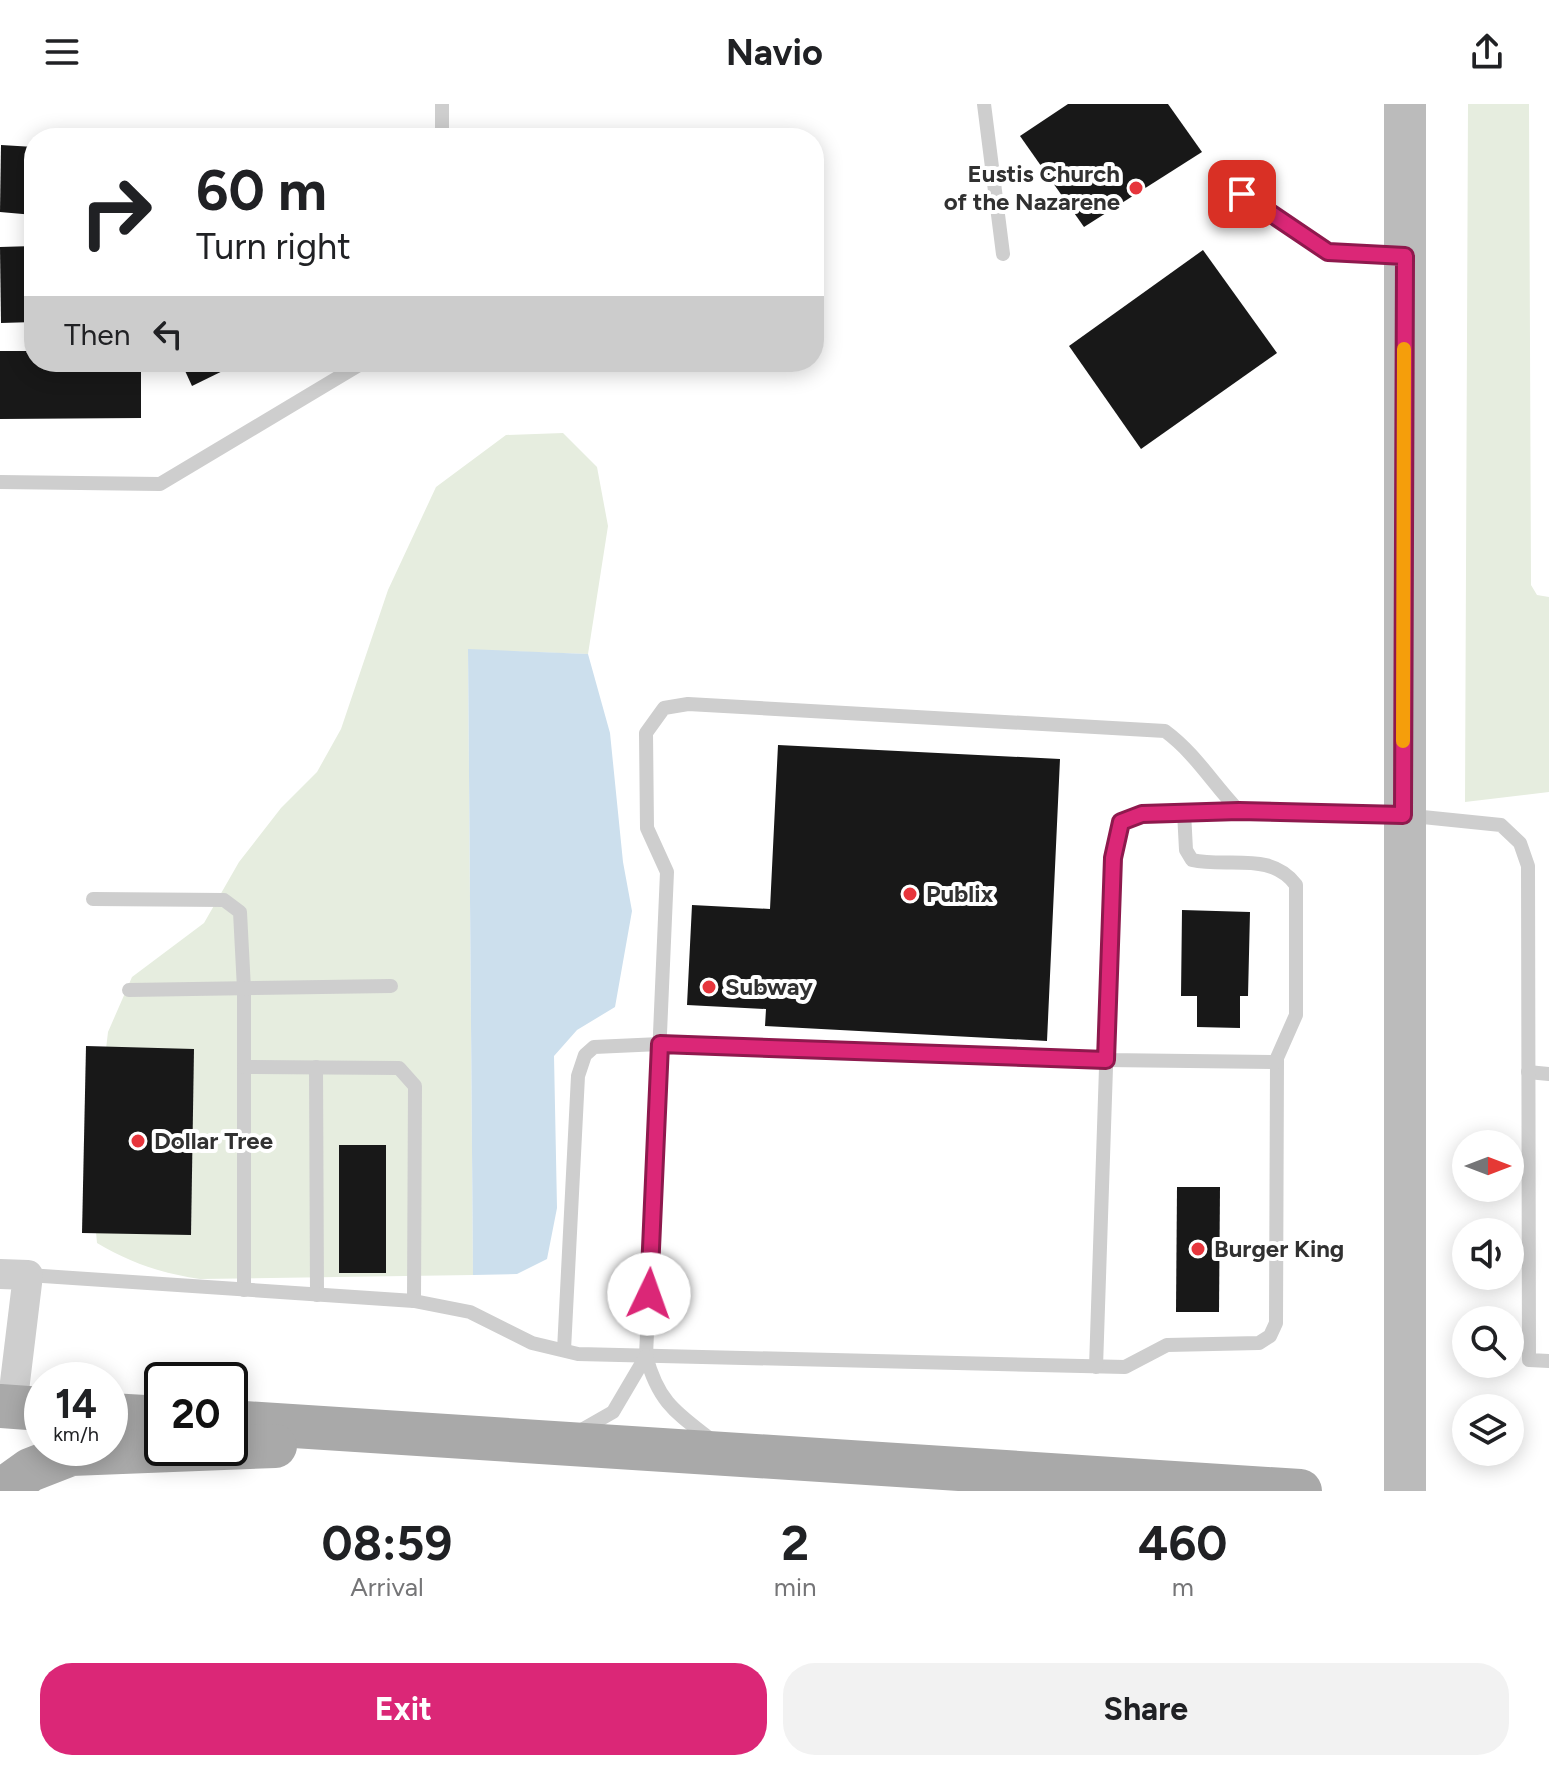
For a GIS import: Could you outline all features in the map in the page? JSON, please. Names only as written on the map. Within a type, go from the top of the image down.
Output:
[{"type":"main road","points":[[1405,104],[1405,1491]]},
{"type":"main road","points":[[248,1423],[1300,1491]]},
{"type":"main road","points":[[1,1491],[30,1470],[71,1454],[485,1438]]},
{"type":"street","points":[[14,1275],[14,1410]]},
{"type":"lane","points":[[442,104],[442,128]]},
{"type":"lane","points":[[984,104],[1003,254]]},
{"type":"lane","points":[[1229,188],[1328,252],[1405,256]]},
{"type":"lane","points":[[0,482],[160,484],[347,372]]},
{"type":"lane","points":[[730,1454],[681,1419],[654,1384],[646,1356],[667,872],[647,828],[646,733],[664,708],[688,704],[1165,731],[1192,752],[1216,787],[1239,811]]},
{"type":"lane","points":[[1096,1367],[1113,858],[1121,822],[1142,814],[1239,811],[1403,815],[1501,825],[1520,843],[1528,866],[1529,1360],[1549,1361]]},
{"type":"lane","points":[[14,1275],[414,1301],[470,1312],[532,1343],[578,1354],[1125,1367],[1167,1345],[1259,1343],[1270,1336],[1276,1323],[1277,1062],[1296,1015],[1296,885],[1286,871],[1258,862],[1209,864],[1192,860],[1186,850],[1184,812]]},
{"type":"lane","points":[[93,899],[224,900],[240,912],[244,989],[244,1290]]},
{"type":"lane","points":[[129,990],[391,986]]},
{"type":"lane","points":[[564,1350],[578,1076],[585,1055],[594,1047],[660,1044],[1106,1060],[1277,1062]]},
{"type":"lane","points":[[244,1067],[399,1068],[415,1086],[414,1301]]},
{"type":"lane","points":[[316,1067],[317,1295]]},
{"type":"lane","points":[[1528,1072],[1549,1074]]},
{"type":"lane","points":[[559,1443],[613,1412],[646,1356]]},
{"type":"shaded area","points":[[1468,104],[1529,104],[1531,585],[1537,595],[1549,597],[1549,792],[1465,802]]},
{"type":"shaded area","points":[[563,433],[597,467],[608,526],[588,654],[468,650],[473,1275],[200,1279],[146,1266],[97,1243],[91,1177],[108,1032],[132,977],[204,923],[239,862],[281,808],[317,772],[341,729],[388,590],[436,487],[506,435]]},
{"type":"water","points":[[468,649],[588,654],[610,733],[623,862],[632,911],[615,1007],[577,1030],[554,1056],[557,1208],[547,1259],[517,1274],[473,1275]]},
{"type":"building","points":[[1068,104],[1168,104],[1202,152],[1084,227],[1020,136]]},
{"type":"building","points":[[1,145],[24,146],[24,214],[0,212]]},
{"type":"building","points":[[24,246],[24,322],[1,323],[0,247]]},
{"type":"building","points":[[1203,250],[1277,353],[1141,449],[1069,346]]},
{"type":"building","points":[[0,351],[24,351],[24,372],[141,372],[141,418],[0,419]]},
{"type":"building","points":[[186,372],[221,372],[192,386]]},
{"type":"building","points":[[778,745],[1060,759],[1047,1041],[765,1026],[766,1009],[687,1005],[692,905],[770,909]]},
{"type":"building","points":[[1182,910],[1250,912],[1248,996],[1240,996],[1240,1028],[1197,1027],[1197,996],[1181,996]]},
{"type":"building","name":"Dollar Tree","points":[[86,1046],[194,1049],[191,1235],[82,1233]]},
{"type":"building","points":[[339,1145],[386,1145],[386,1273],[339,1273]]},
{"type":"building","name":"Burger King","points":[[1177,1187],[1220,1187],[1219,1312],[1176,1312]]},
{"type":"slow traffic","points":[[1403,741],[1404,349]]},
{"type":"place","name":"Eustis Church of the Nazarene","points":[[1136,188]]},
{"type":"place","name":"Publix","points":[[910,894]]},
{"type":"place","name":"Subway","points":[[709,987]]},
{"type":"place","name":"Dollar Tree","points":[[138,1141]]},
{"type":"place","name":"Burger King","points":[[1198,1249]]},
{"type":"route","points":[[649,1294],[660,1044],[1106,1060],[1113,858],[1121,822],[1142,814],[1239,811],[1403,815],[1405,256],[1328,252],[1242,194]]}]
